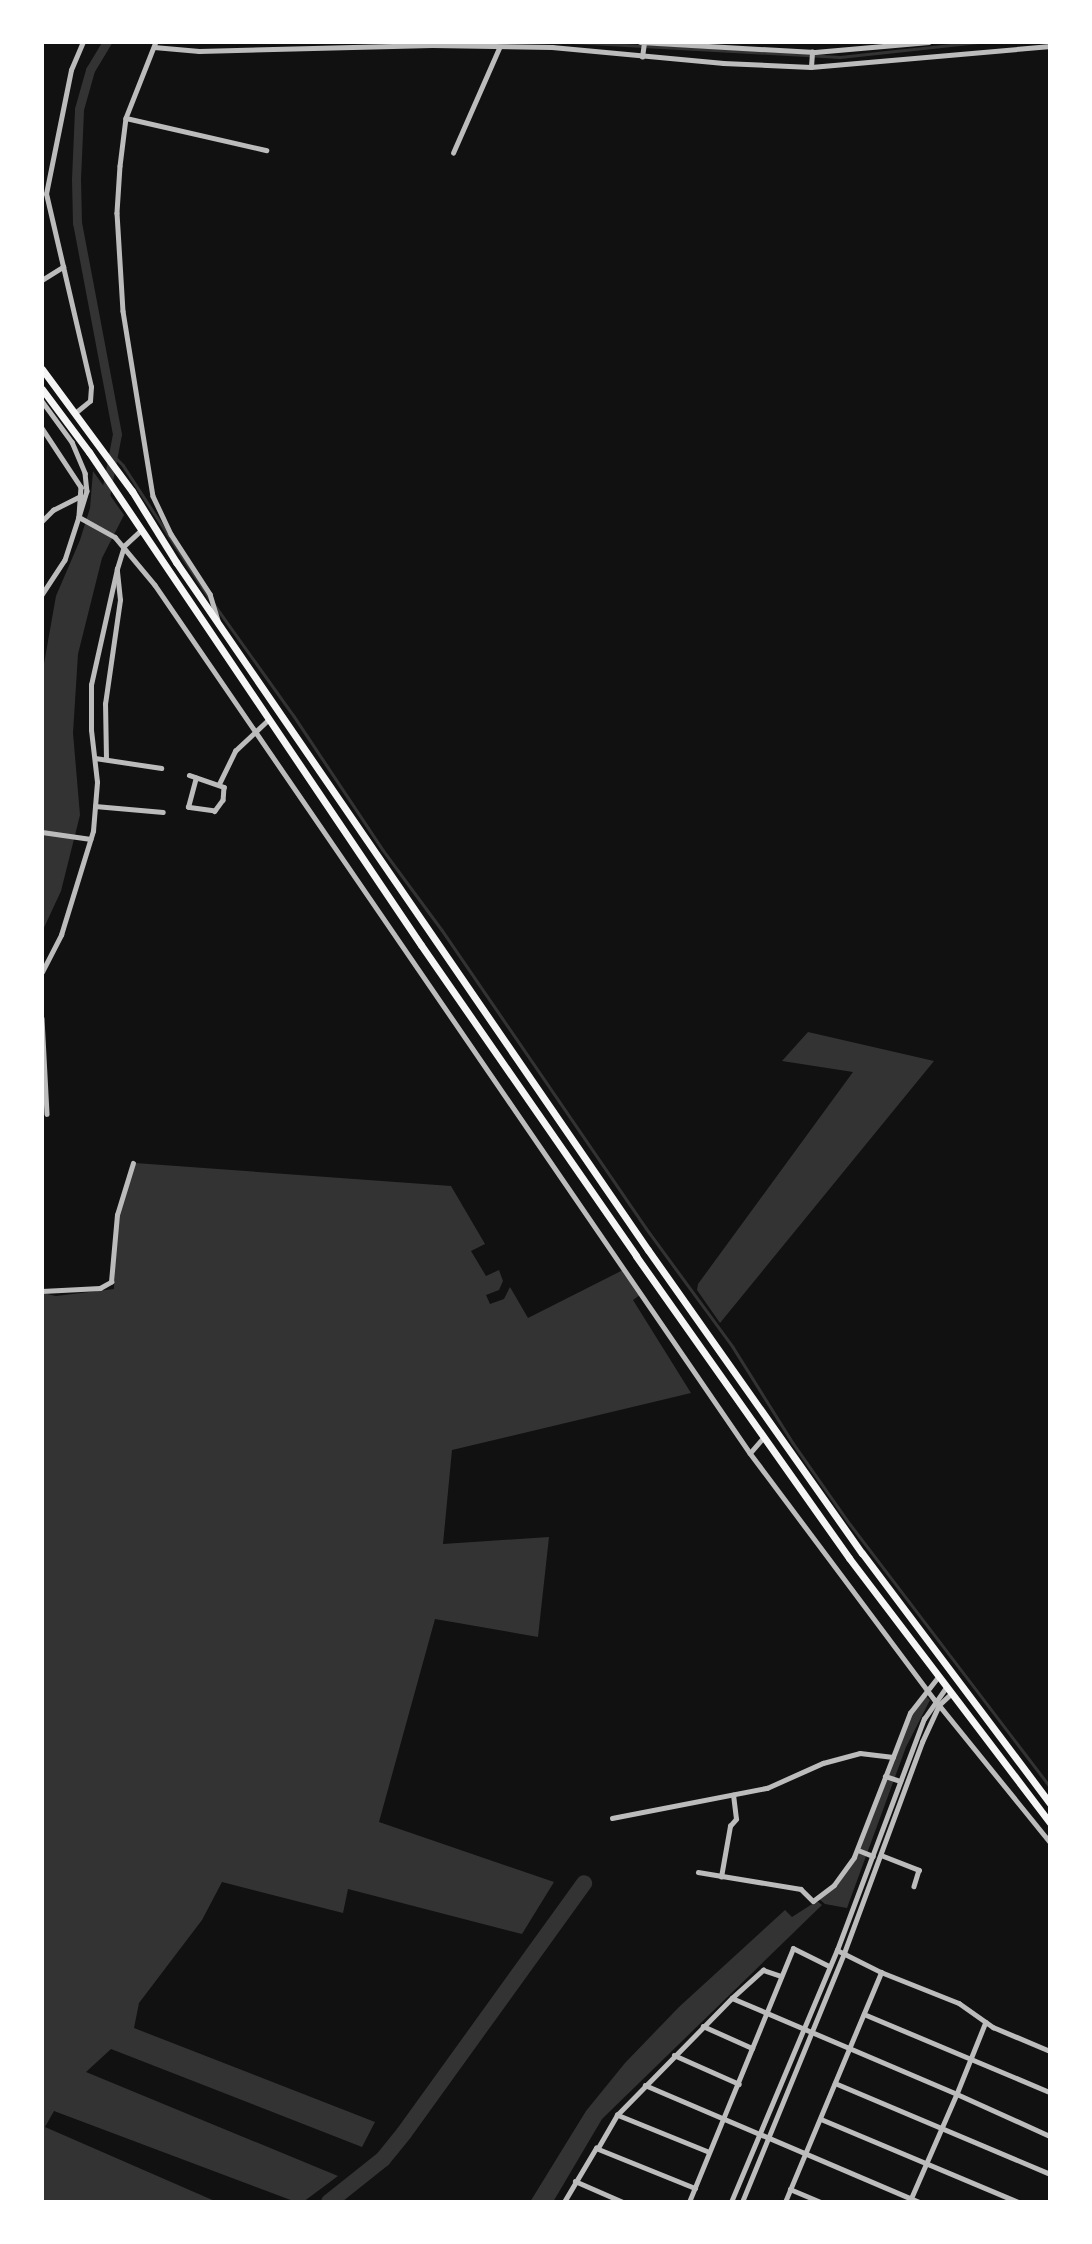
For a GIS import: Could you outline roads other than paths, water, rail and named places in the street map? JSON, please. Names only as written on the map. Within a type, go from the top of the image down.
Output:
[{"type":"highway","points":[[42,369],[132,491],[648,1250],[862,1553],[1050,1802]]},
{"type":"highway","points":[[42,388],[46,403],[89,452],[266,721],[764,1437],[849,1558],[1050,1823]]},
{"type":"highway","points":[[421,945],[433,935]]},
{"type":"highway","points":[[949,1690],[961,1685]]},
{"type":"street","points":[[75,413],[90,401],[91,387],[46,194],[71,70],[83,42]]},
{"type":"street","points":[[643,56],[643,43],[812,53],[929,42]]},
{"type":"street","points":[[219,622],[210,594],[171,534],[148,480],[123,312],[117,213],[126,118],[155,44],[199,51],[432,45],[552,47],[643,56],[811,65],[1050,46]]},
{"type":"street","points":[[453,153],[499,48]]},
{"type":"street","points":[[811,65],[812,53]]},
{"type":"street","points":[[126,118],[266,150]]},
{"type":"street","points":[[42,280],[63,267]]},
{"type":"street","points":[[42,595],[65,560],[82,518],[86,491],[85,473],[72,442],[46,403]]},
{"type":"street","points":[[42,428],[81,486],[82,518]]},
{"type":"street","points":[[42,521],[53,510],[81,496]]},
{"type":"street","points":[[82,518],[115,537],[124,546],[256,728],[750,1453],[935,1700],[1050,1842]]},
{"type":"street","points":[[42,972],[61,935],[91,839],[95,806],[95,758],[91,685],[124,546],[140,531]]},
{"type":"street","points":[[106,759],[105,704],[120,600],[117,569]]},
{"type":"street","points":[[219,785],[232,756],[256,728],[266,721]]},
{"type":"street","points":[[95,758],[161,768]]},
{"type":"street","points":[[189,775],[219,785],[225,791],[218,809],[190,809],[188,800],[196,778]]},
{"type":"street","points":[[95,806],[163,812]]},
{"type":"street","points":[[42,832],[91,839]]},
{"type":"street","points":[[42,1018],[42,1063],[47,1114]]},
{"type":"street","points":[[42,1291],[100,1288],[111,1282],[117,1214],[133,1163]]},
{"type":"street","points":[[750,1453],[764,1437]]},
{"type":"street","points":[[698,1872],[801,1889],[813,1901],[834,1885],[859,1850],[910,1713],[939,1676]]},
{"type":"street","points":[[732,2202],[837,1950],[898,1781],[935,1700],[949,1690]]},
{"type":"street","points":[[742,2202],[844,1954],[939,1705],[949,1690]]},
{"type":"street","points":[[612,1818],[767,1788],[823,1763],[860,1753],[893,1757]]},
{"type":"street","points":[[885,1776],[898,1781]]},
{"type":"street","points":[[721,1877],[730,1826],[736,1819],[733,1795]]},
{"type":"street","points":[[859,1850],[871,1855]]},
{"type":"street","points":[[881,1855],[919,1870],[914,1886]]},
{"type":"street","points":[[853,1907],[860,1910]]},
{"type":"street","points":[[689,2202],[793,1948],[829,1966]]},
{"type":"street","points":[[837,1950],[881,1972],[959,2003],[986,2022],[1050,2051]]},
{"type":"street","points":[[564,2202],[617,2115],[645,2085],[732,1997],[763,1970],[781,1976]]},
{"type":"street","points":[[785,2202],[881,1972]]},
{"type":"street","points":[[732,1997],[1050,2136]]},
{"type":"street","points":[[864,2014],[1050,2092]]},
{"type":"street","points":[[910,2200],[986,2022]]},
{"type":"street","points":[[703,2026],[752,2048]]},
{"type":"street","points":[[674,2055],[739,2084]]},
{"type":"street","points":[[835,2083],[1050,2174]]},
{"type":"street","points":[[645,2085],[919,2202]]},
{"type":"street","points":[[617,2115],[708,2152]]},
{"type":"street","points":[[821,2119],[1018,2202]]},
{"type":"street","points":[[598,2148],[695,2188]]},
{"type":"street","points":[[575,2181],[623,2202]]},
{"type":"street","points":[[790,2189],[820,2202]]},
{"type":"waterway","points":[[104,502],[117,434],[77,223],[76,179],[79,109],[90,70],[107,42]]},
{"type":"waterway","points":[[572,42],[840,57],[978,42]]},
{"type":"waterway","points":[[113,455],[123,465],[210,599]]},
{"type":"waterway","points":[[214,604],[646,1228],[733,1347],[793,1443],[850,1524],[1050,1787]]},
{"type":"waterway","points":[[329,2202],[383,2159],[404,2133],[584,1883]]}]
